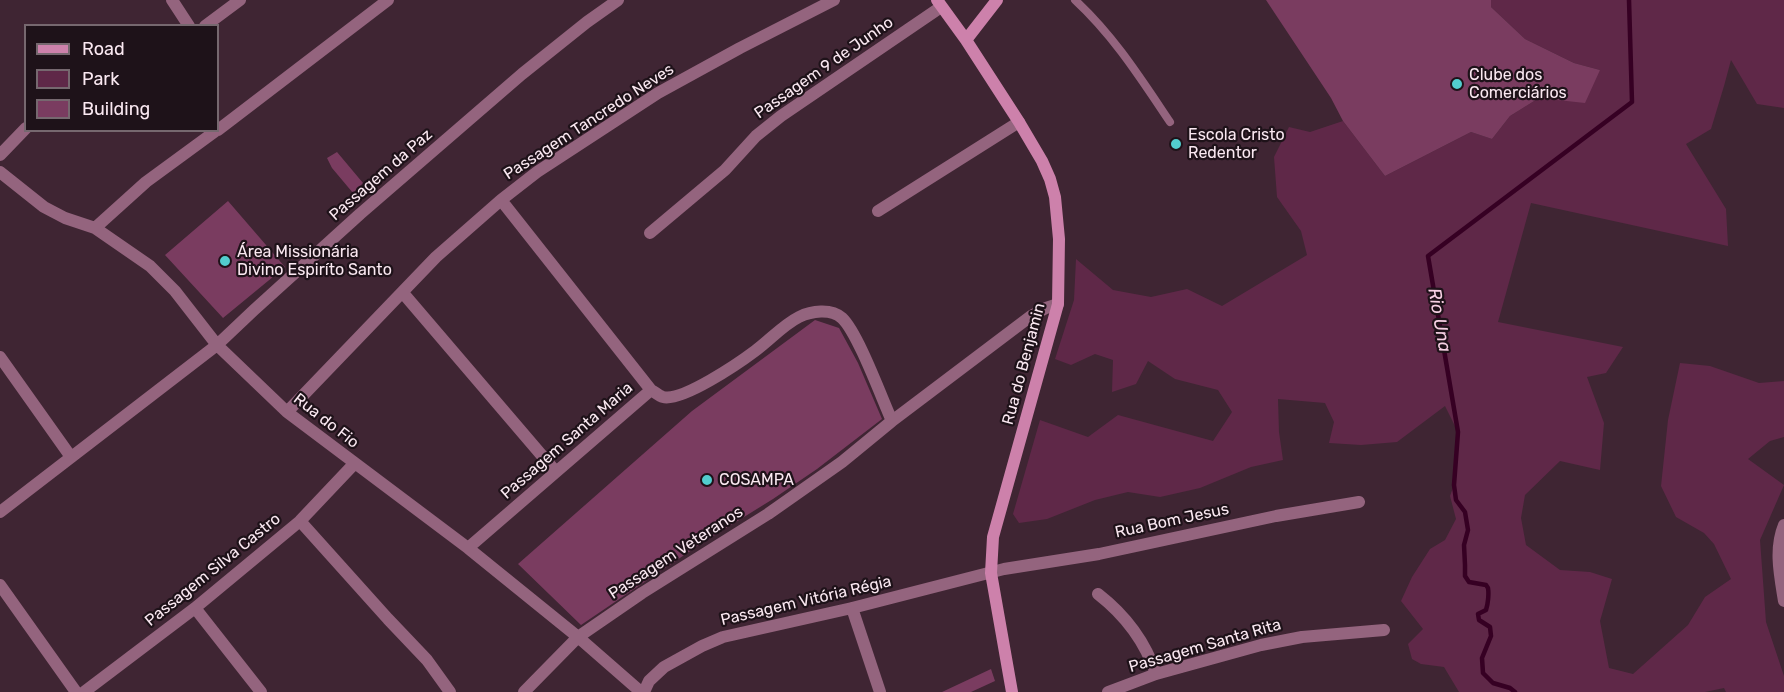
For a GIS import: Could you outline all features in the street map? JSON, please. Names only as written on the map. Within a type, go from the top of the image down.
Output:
[{"type":"main road","points":[[966,40],[997,0]]},
{"type":"main road","name":"Rua do Benjamin","points":[[939,4],[966,40],[1019,122],[1042,161],[1055,196],[1059,239],[1058,304],[993,537],[991,573],[1012,692]]},
{"type":"street","points":[[172,0],[188,24]]},
{"type":"street","points":[[208,24],[240,0]]},
{"type":"street","points":[[219,128],[388,0]]},
{"type":"street","name":"Passagem da Paz","points":[[0,512],[217,345],[414,167],[522,74],[587,21],[618,0]]},
{"type":"street","name":"Passagem Tancredo Neves","points":[[287,412],[436,257],[537,172],[658,93],[834,0]]},
{"type":"street","name":"Passagem 9 de Junho","points":[[650,233],[725,170],[756,136],[781,116],[939,4]]},
{"type":"street","points":[[878,211],[1019,122]]},
{"type":"street","points":[[0,155],[24,130]]},
{"type":"street","points":[[95,228],[146,182],[214,132]]},
{"type":"street","name":"Rua do Fio","points":[[0,172],[44,207],[65,218],[95,228],[150,266],[175,291],[217,345],[287,412],[468,548],[643,692]]},
{"type":"street","points":[[501,200],[651,390]]},
{"type":"street","points":[[403,293],[556,472]]},
{"type":"street","name":"Passagem Veteranos","points":[[524,692],[578,637],[651,587],[768,514],[842,462],[892,421],[1031,316],[1058,304]]},
{"type":"street","name":"Passagem Santa Maria","points":[[468,548],[651,390],[661,397],[676,397],[691,391],[753,352],[798,318],[812,312],[828,312],[842,317],[855,338],[892,421]]},
{"type":"street","points":[[0,357],[71,457]]},
{"type":"street","name":"Passagem Silva Castro","points":[[84,692],[195,609],[300,521],[354,464]]},
{"type":"street","name":"Rua Bom Jesus","points":[[991,573],[1099,554],[1276,516],[1359,502]]},
{"type":"street","points":[[300,521],[427,660],[450,692]]},
{"type":"street","points":[[1784,525],[1779,573],[1784,601]]},
{"type":"street","name":"Passagem Vitória Régia","points":[[643,692],[649,681],[664,667],[687,653],[723,637],[991,573]]},
{"type":"street","points":[[0,585],[76,692]]},
{"type":"street","points":[[1098,594],[1113,605],[1137,634],[1148,652],[1156,674]]},
{"type":"street","points":[[852,608],[880,692]]},
{"type":"street","points":[[195,609],[261,692]]},
{"type":"street","name":"Passagem Santa Rita","points":[[1108,692],[1156,674],[1261,645],[1302,637],[1384,630]]},
{"type":"lane","points":[[1075,0],[1097,20],[1120,48],[1170,122]]},
{"type":"green space","points":[[1491,0],[1784,0],[1784,108],[1757,104],[1731,60],[1711,129],[1686,144],[1726,209],[1728,246],[1531,203],[1498,322],[1623,347],[1606,373],[1587,377],[1604,423],[1600,470],[1560,461],[1525,495],[1521,518],[1526,545],[1560,570],[1590,572],[1612,579],[1600,621],[1609,668],[1633,674],[1688,625],[1705,597],[1731,579],[1714,544],[1704,533],[1676,517],[1661,486],[1668,420],[1680,363],[1710,366],[1759,383],[1784,381],[1784,437],[1770,441],[1748,459],[1784,485],[1760,540],[1766,622],[1784,676],[1784,692],[1726,692],[1724,688],[1705,692],[1459,692],[1444,667],[1421,664],[1412,659],[1408,644],[1423,629],[1401,601],[1412,577],[1430,549],[1445,540],[1456,519],[1450,496],[1454,485],[1458,432],[1445,406],[1397,442],[1361,445],[1329,443],[1334,422],[1325,403],[1278,399],[1283,460],[1251,467],[1200,488],[1160,497],[1128,492],[1095,500],[1047,519],[1019,523],[1013,514],[1040,420],[1088,437],[1118,415],[1213,441],[1232,412],[1218,390],[1175,379],[1148,361],[1136,384],[1112,392],[1113,360],[1095,354],[1071,365],[1055,359],[1074,300],[1076,259],[1113,290],[1151,297],[1187,289],[1222,306],[1307,255],[1301,231],[1277,197],[1274,157],[1289,127],[1310,132],[1343,121],[1385,176],[1471,132],[1492,139],[1510,116],[1539,98],[1600,70],[1574,63],[1525,39],[1491,7]]},
{"type":"building","name":"Clube dos Comerciários","points":[[1266,0],[1491,0],[1491,7],[1525,39],[1574,63],[1600,70],[1585,103],[1539,98],[1510,116],[1492,139],[1471,132],[1385,176],[1343,121],[1331,98]]},
{"type":"building","points":[[337,152],[363,183],[353,193],[332,168],[327,158]]},
{"type":"building","name":"Área Missionária Divino Espiríto Santo","points":[[228,201],[285,267],[223,318],[165,255]]},
{"type":"building","name":"COSAMPA","points":[[815,320],[839,328],[858,363],[882,419],[817,469],[581,625],[518,564],[692,411]]},
{"type":"building","points":[[991,669],[995,681],[971,692],[942,692]]},
{"type":"waterway","name":"Rio Una","points":[[1515,692],[1510,688],[1493,683],[1483,673],[1482,658],[1491,636],[1490,627],[1479,620],[1478,614],[1486,610],[1488,588],[1486,585],[1469,582],[1465,576],[1464,545],[1468,530],[1465,512],[1456,500],[1454,485],[1458,432],[1428,256],[1632,102],[1629,0]]},
{"type":"place","name":"Clube dos Comerciários","points":[[1457,84]]},
{"type":"place","name":"Escola Cristo Redentor","points":[[1176,144]]},
{"type":"place","name":"Área Missionária Divino Espiríto Santo","points":[[225,261]]},
{"type":"place","name":"COSAMPA","points":[[707,480]]}]
